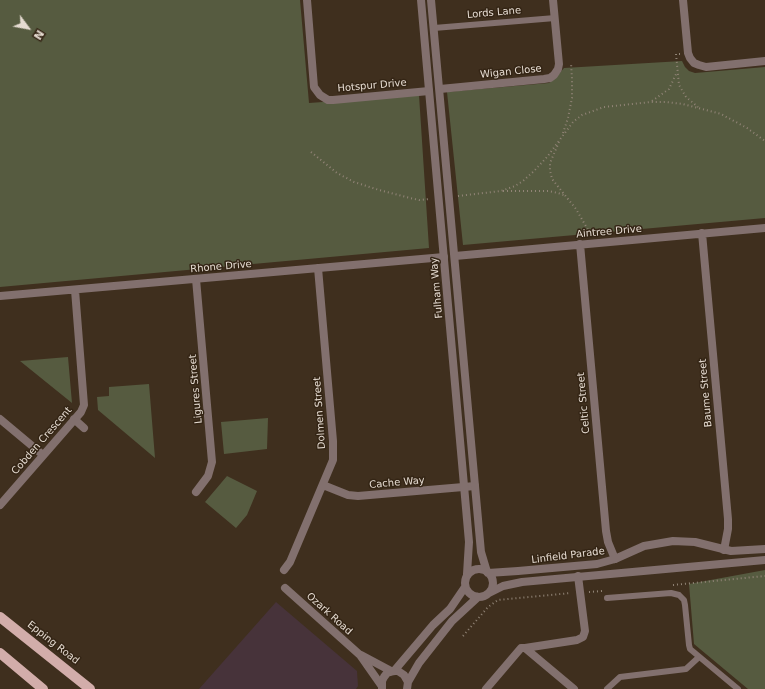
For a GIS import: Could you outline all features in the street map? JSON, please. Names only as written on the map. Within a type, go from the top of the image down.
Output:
[{"type":"main road","name":"Epping Road","points":[[0,617],[90,689]]},
{"type":"main road","points":[[0,653],[43,689]]},
{"type":"street","name":"Hotspur Drive","points":[[306,0],[314,87],[320,96],[328,100],[333,100],[429,91]]},
{"type":"street","name":"Fulham Way","points":[[421,0],[465,487],[469,542],[468,574]]},
{"type":"street","name":"Fulham Way","points":[[431,0],[481,552],[488,572]]},
{"type":"street","name":"Wigan Close","points":[[440,89],[550,78],[556,72],[559,64],[553,0]]},
{"type":"street","points":[[683,0],[688,53],[694,63],[706,67],[765,61]]},
{"type":"street","name":"Aintree Drive","points":[[454,256],[765,228]]},
{"type":"street","name":"Baume Street","points":[[702,234],[728,519],[728,529],[724,550]]},
{"type":"street","name":"Celtic Street","points":[[580,244],[606,531],[608,542],[615,559]]},
{"type":"street","name":"Rhone Drive","points":[[0,296],[444,257]]},
{"type":"street","name":"Dolmen Street","points":[[284,570],[290,562],[333,460],[334,442],[318,268]]},
{"type":"street","name":"Ligures Street","points":[[196,279],[212,462],[208,476],[196,492]]},
{"type":"street","name":"Cobden Crescent","points":[[0,504],[83,408],[85,402],[75,290]]},
{"type":"street","points":[[0,419],[43,455]]},
{"type":"street","points":[[74,419],[84,428]]},
{"type":"street","name":"Cache Way","points":[[323,485],[348,495],[358,496],[475,486]]},
{"type":"street","name":"Linfield Parade","points":[[488,572],[518,572],[594,564],[615,559],[644,546],[673,541],[695,542],[724,550],[739,551],[765,549]]},
{"type":"street","name":"Linfield Parade","points":[[487,594],[510,583],[765,560]]},
{"type":"street","points":[[382,688],[384,676],[392,671],[433,625],[450,609],[465,587],[465,578],[468,574],[475,569],[488,572],[491,577],[492,586],[487,594],[478,597],[452,621],[419,663],[409,686]]},
{"type":"street","points":[[486,689],[520,648],[577,640],[583,637],[586,631],[578,576]]},
{"type":"street","points":[[465,587],[470,594],[478,597]]},
{"type":"street","name":"Ozark Road","points":[[285,588],[360,655]]},
{"type":"street","points":[[525,648],[574,689]]},
{"type":"street","points":[[360,655],[392,671],[398,671],[404,675],[409,686]]},
{"type":"street","points":[[360,655],[382,688]]},
{"type":"lane","name":"Lords Lane","points":[[434,28],[555,18]]},
{"type":"lane","points":[[608,598],[665,593],[679,595],[684,600],[689,645],[693,652],[738,689]]},
{"type":"lane","points":[[607,689],[620,677],[686,669],[699,657]]},
{"type":"path","points":[[688,53],[676,54],[679,85],[690,101],[699,107]]},
{"type":"path","points":[[570,63],[572,80],[570,107],[567,122],[550,163],[550,175],[554,183],[576,209],[589,231],[592,243]]},
{"type":"path","points":[[651,102],[669,89],[676,78],[677,71]]},
{"type":"path","points":[[501,191],[515,186],[534,171],[573,122],[592,110],[604,107],[651,102],[675,103],[699,107],[720,114],[734,121],[765,141]]},
{"type":"path","points":[[311,152],[337,173],[367,187],[419,200],[439,198]]},
{"type":"path","points":[[449,197],[501,191],[548,191],[567,197]]},
{"type":"shaded area","points":[[276,602],[357,671],[358,686],[356,689],[199,689]]},
{"type":"green space","points":[[0,0],[300,0],[309,103],[419,95],[429,248],[0,287]]},
{"type":"green space","points":[[682,61],[689,71],[695,73],[765,67],[765,218],[463,245],[447,92],[549,83],[564,68]]},
{"type":"green space","points":[[68,357],[72,403],[20,361]]},
{"type":"green space","points":[[149,384],[155,458],[98,410],[97,397],[109,396],[109,387]]},
{"type":"green space","points":[[268,418],[267,449],[224,454],[221,422]]},
{"type":"green space","points":[[227,476],[257,491],[247,515],[236,528],[205,502]]},
{"type":"green space","points":[[765,570],[765,689],[748,689],[694,644],[689,584]]}]
